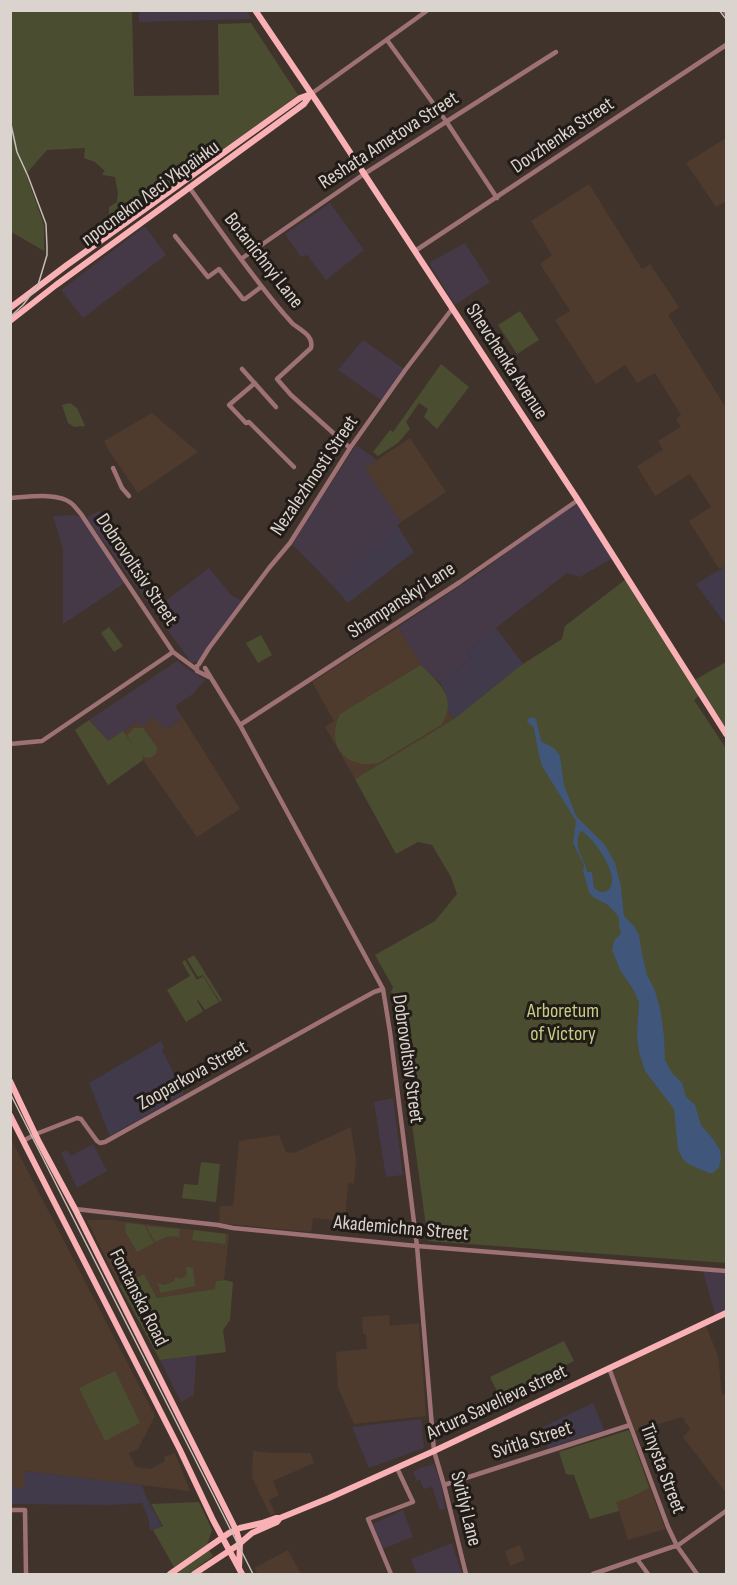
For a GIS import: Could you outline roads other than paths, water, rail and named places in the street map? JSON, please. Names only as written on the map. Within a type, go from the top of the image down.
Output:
[{"type":"main road","name":"Shevchenka Avenue","points":[[255,10],[578,500],[726,734]]},
{"type":"main road","name":"проспект Лесі Українки","points":[[10,321],[304,104],[311,94]]},
{"type":"main road","name":"проспект Лесі Українки","points":[[10,308],[294,102],[311,94]]},
{"type":"main road","name":"Fontanska Road","points":[[10,1081],[236,1530],[240,1543]]},
{"type":"main road","name":"Fontanska Road","points":[[10,1115],[176,1441],[229,1551]]},
{"type":"main road","name":"Artura Savelieva street","points":[[170,1575],[236,1530],[280,1518],[397,1468],[726,1312]]},
{"type":"main road","points":[[214,1523],[225,1524],[228,1516]]},
{"type":"main road","name":"Artura Savelieva street","points":[[194,1575],[252,1533],[277,1522],[280,1518]]},
{"type":"main road","points":[[239,1568],[240,1543]]},
{"type":"main road","points":[[211,1546],[218,1548],[220,1554],[218,1558]]},
{"type":"main road","points":[[229,1551],[242,1575]]},
{"type":"street","name":"проспект Лесі Українки","points":[[311,94],[428,10]]},
{"type":"street","points":[[387,40],[446,122],[496,198]]},
{"type":"street","name":"Dovzhenka Street","points":[[415,251],[726,45]]},
{"type":"street","name":"Reshata Ametova Street","points":[[241,259],[364,174],[556,52]]},
{"type":"street","name":"Botanichnyi Lane","points":[[189,187],[261,287],[292,323],[304,331],[312,344],[278,379],[291,396],[350,448]]},
{"type":"street","points":[[175,236],[208,277],[219,269],[243,299],[261,287]]},
{"type":"street","name":"Nezalezhnosti Street","points":[[201,666],[209,648],[290,543],[350,448],[452,309]]},
{"type":"street","points":[[242,369],[276,407]]},
{"type":"street","points":[[255,383],[229,405],[294,467]]},
{"type":"street","points":[[113,468],[122,488],[129,496]]},
{"type":"street","name":"Dobrovoltsiv Street","points":[[10,498],[54,497],[71,503],[81,514],[173,652],[190,664],[201,666],[211,678],[240,725],[382,989],[390,1032],[417,1246],[434,1451]]},
{"type":"street","name":"Shampanskyi Lane","points":[[240,725],[460,582],[578,500]]},
{"type":"street","points":[[10,744],[42,741],[173,652]]},
{"type":"street","name":"Zooparkova Street","points":[[23,1141],[78,1118],[97,1141],[105,1142],[382,989]]},
{"type":"street","name":"Akademichna Street","points":[[75,1209],[233,1228],[417,1246],[726,1271]]},
{"type":"street","name":"Tinysta Street","points":[[609,1368],[669,1527],[678,1546],[698,1575]]},
{"type":"street","name":"Svitla Street","points":[[444,1485],[630,1425]]},
{"type":"street","name":"Svitlyi Lane","points":[[434,1451],[466,1575]]},
{"type":"street","points":[[391,1575],[368,1519],[413,1502],[397,1468]]},
{"type":"street","points":[[10,1510],[25,1510],[26,1575]]},
{"type":"street","points":[[592,1575],[672,1546],[678,1546],[726,1511]]},
{"type":"street","points":[[637,1559],[648,1575]]},
{"type":"water","points":[[533,717],[536,719],[541,741],[555,749],[560,756],[564,785],[576,816],[605,845],[615,863],[621,887],[624,916],[639,935],[647,975],[660,1008],[665,1060],[672,1073],[682,1083],[686,1097],[695,1105],[701,1125],[720,1150],[719,1167],[713,1173],[697,1168],[683,1159],[678,1149],[674,1109],[645,1071],[637,1036],[639,1002],[620,970],[612,950],[614,941],[621,933],[619,917],[608,905],[593,897],[589,892],[583,871],[584,865],[573,843],[576,821],[542,766],[534,728],[527,721]],"holes":[[[581,831],[599,849],[609,867],[612,884],[606,891],[600,892],[594,888],[592,872],[587,872],[578,847],[578,836]]]},
{"type":"tram line","points":[[719,10],[726,19]]},
{"type":"tram line","points":[[10,120],[17,152],[46,224],[47,247],[47,255],[38,285],[23,305],[10,317]]},
{"type":"tram line","points":[[10,1093],[253,1574]]},
{"type":"park label","name":"Arboretum of Victory","points":[[563,1024]]}]
